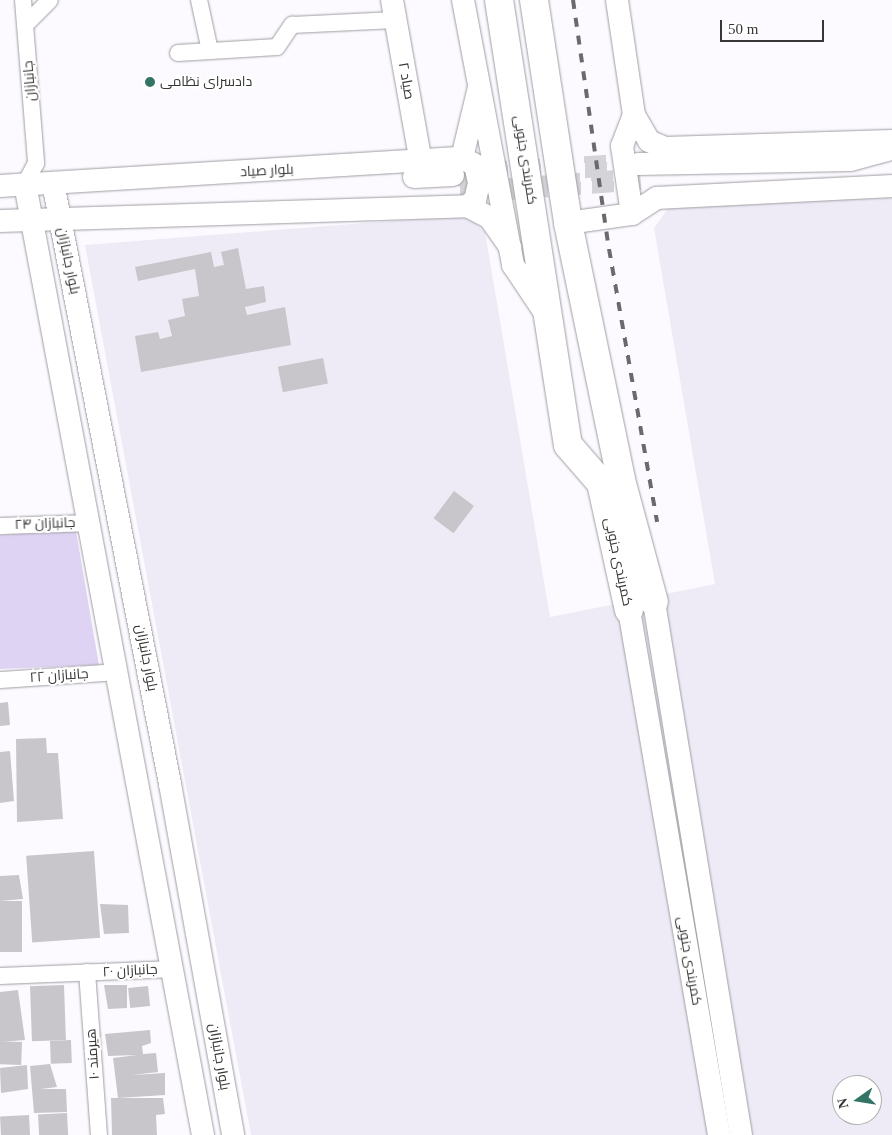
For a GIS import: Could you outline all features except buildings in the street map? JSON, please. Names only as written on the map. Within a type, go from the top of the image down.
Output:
[{"type":"highway","name":"کمربندی جنوبی","points":[[499,0],[544,274],[545,312],[568,445],[601,483],[625,545],[654,602]]},
{"type":"highway","name":"کمربندی جنوبی","points":[[534,0],[568,223],[625,545],[629,610]]},
{"type":"main road","points":[[463,0],[513,265],[545,312]]},
{"type":"main road","points":[[616,0],[634,115],[649,141],[665,148],[892,141]]},
{"type":"main road","name":"صیاد ۲","points":[[393,10],[421,162]]},
{"type":"main road","points":[[460,183],[479,87]]},
{"type":"main road","points":[[632,214],[622,146],[634,115]]},
{"type":"main road","points":[[892,149],[850,160],[639,171],[866,174],[892,179]]},
{"type":"main road","name":"بلوار صیاد","points":[[0,186],[421,162],[460,183]]},
{"type":"main road","points":[[149,177],[205,186],[460,183]]},
{"type":"main road","name":"بلوار جانبازان","points":[[53,182],[170,784],[233,1135]]},
{"type":"main road","points":[[0,221],[59,217],[144,215],[460,183]]},
{"type":"main road","points":[[460,183],[489,217],[510,247]]},
{"type":"main road","name":"بلوار جانبازان","points":[[25,184],[118,672],[203,1135]]},
{"type":"main road","points":[[568,223],[632,214],[657,198],[892,186]]},
{"type":"main road","points":[[67,402],[95,397]]},
{"type":"main road","name":"کمربندی جنوبی","points":[[654,602],[741,1135]]},
{"type":"main road","name":"کمربندی جنوبی","points":[[629,610],[719,1135]]},
{"type":"main road","points":[[638,664],[664,660]]},
{"type":"main road","points":[[140,790],[170,784]]},
{"type":"main road","points":[[660,791],[683,787]]},
{"type":"street","name":"جانبازان","points":[[23,0],[36,163]]},
{"type":"street","points":[[25,25],[50,0]]},
{"type":"street","points":[[199,0],[210,51]]},
{"type":"street","points":[[178,53],[277,47],[292,25],[393,10]]},
{"type":"street","points":[[25,184],[36,163],[53,182]]},
{"type":"street","name":"جانبازان ۲۴","points":[[0,526],[90,523]]},
{"type":"street","name":"جانبازان ۲۲","points":[[0,680],[118,672]]},
{"type":"street","name":"جانبازان ۲۰","points":[[0,976],[173,969]]},
{"type":"street","name":"هیرمند ۱۰","points":[[87,972],[98,1135]]},
{"type":"shaded area","points":[[892,197],[892,1135],[251,1135],[85,245],[467,215],[485,232],[550,617],[715,584],[654,228],[669,207]]},
{"type":"shaded area","points":[[76,531],[99,665],[0,669],[0,535]]},
{"type":"tunnel","points":[[453,175],[638,164]]},
{"type":"tunnel","points":[[460,193],[640,179]]},
{"type":"railway","points":[[573,0],[609,249],[657,522]]},
{"type":"place","name":"دادسرای نظامی","points":[[150,82]]}]
